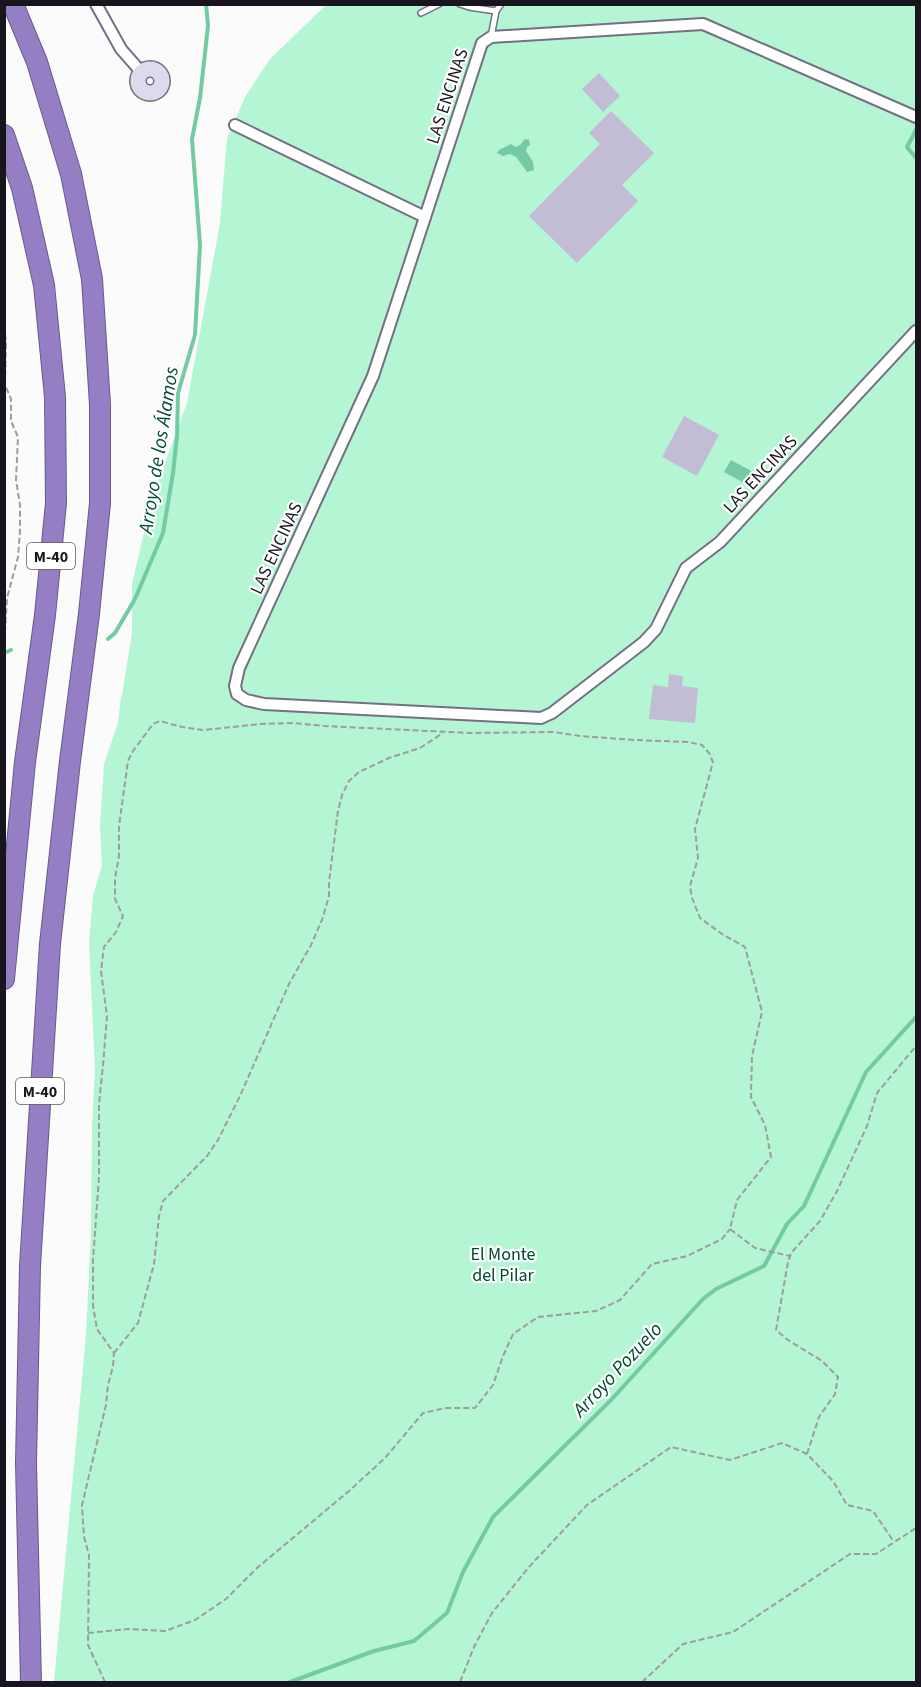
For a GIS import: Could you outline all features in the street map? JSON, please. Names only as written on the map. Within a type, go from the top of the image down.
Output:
[{"type":"highway","name":"M-40","points":[[13,4],[37,62],[71,174],[92,279],[100,405],[100,503],[50,944],[31,1243],[26,1464],[31,1683]]},
{"type":"highway","name":"M-40","points":[[4,135],[22,188],[44,285],[55,398],[56,503],[45,615],[25,762],[4,980]]},
{"type":"street","points":[[96,4],[121,50],[142,73]]},
{"type":"street","name":"LAS ENCINAS","points":[[916,117],[703,24],[491,37],[482,43],[373,376],[239,668],[236,690],[241,698],[264,704],[541,718],[552,713],[644,642],[657,629],[686,568],[720,542],[916,331]]},
{"type":"street","points":[[235,125],[425,218]]},
{"type":"lane","points":[[421,13],[439,4]]},
{"type":"lane","points":[[460,4],[496,10]]},
{"type":"lane","points":[[491,37],[496,10],[501,4]]},
{"type":"path","points":[[4,325],[5,385],[10,399],[10,421],[18,437],[16,480],[20,505],[18,556],[8,598],[4,648]]},
{"type":"path","points":[[88,1633],[128,1629],[165,1631],[195,1620],[226,1599],[257,1568],[349,1491],[385,1458],[423,1413],[445,1408],[475,1408],[493,1385],[513,1334],[538,1317],[596,1311],[620,1300],[652,1264],[687,1256],[722,1239],[730,1229],[737,1200],[771,1156],[765,1125],[752,1097],[752,1056],[762,1012],[746,947],[722,934],[700,918],[692,898],[690,886],[698,858],[695,829],[713,762],[710,753],[702,745],[554,732],[444,732],[294,723],[202,730],[160,721],[153,724],[128,761],[115,878],[115,899],[123,916],[116,932],[104,947],[101,971],[107,1016],[99,1104],[99,1177],[93,1260],[93,1306],[97,1329],[114,1353]]},
{"type":"path","points":[[105,1683],[88,1645],[89,1555],[84,1537],[82,1505],[106,1405],[114,1353],[138,1323],[154,1264],[159,1216],[163,1201],[207,1156],[218,1140],[289,984],[311,945],[329,896],[338,811],[349,781],[359,772],[389,758],[420,748],[444,732]]},
{"type":"path","points":[[807,1454],[819,1417],[836,1394],[838,1377],[822,1361],[776,1330],[790,1256],[820,1221],[837,1191],[867,1126],[876,1093],[916,1046]]},
{"type":"path","points":[[730,1229],[755,1248],[790,1256]]},
{"type":"path","points":[[460,1683],[474,1647],[492,1614],[528,1568],[587,1505],[671,1447],[730,1460],[782,1443],[807,1454],[833,1481],[847,1505],[873,1511],[894,1542]]},
{"type":"path","points":[[642,1683],[683,1644],[733,1632],[850,1554],[876,1554],[916,1528]]},
{"type":"green space","name":"El Monte del Pilar","points":[[326,5],[916,5],[916,1682],[54,1682],[86,1335],[91,1232],[95,1070],[89,942],[93,896],[102,865],[100,827],[104,764],[118,723],[132,633],[132,584],[152,499],[187,403],[220,223],[227,138],[245,97],[270,59]]},
{"type":"shaded area","points":[[525,139],[529,140],[530,145],[526,151],[533,162],[534,170],[527,172],[516,157],[497,153],[511,144],[515,147],[520,145]]},
{"type":"shaded area","points":[[731,460],[755,473],[748,485],[724,472]]},
{"type":"building","points":[[599,73],[620,96],[603,112],[582,89]]},
{"type":"building","points":[[611,111],[654,153],[622,185],[638,201],[577,263],[529,216],[600,144],[589,133]]},
{"type":"building","points":[[684,416],[719,435],[697,476],[662,457]]},
{"type":"building","points":[[669,674],[683,676],[682,686],[698,688],[695,723],[649,719],[653,685],[668,687]]},
{"type":"waterway","name":"Arroyo de los Álamos","points":[[108,639],[115,633],[135,599],[163,533],[177,436],[178,393],[195,335],[200,245],[192,139],[200,98],[208,26],[206,4]]},
{"type":"waterway","name":"Arroyo Pozuelo","points":[[916,130],[907,147],[916,158]]},
{"type":"waterway","name":"Arroyo de los Álamos","points":[[4,653],[11,650]]},
{"type":"waterway","name":"Arroyo Pozuelo","points":[[290,1682],[374,1651],[414,1641],[447,1613],[463,1572],[493,1517],[611,1400],[703,1299],[716,1289],[764,1266],[787,1224],[804,1206],[866,1072],[916,1017]]}]
